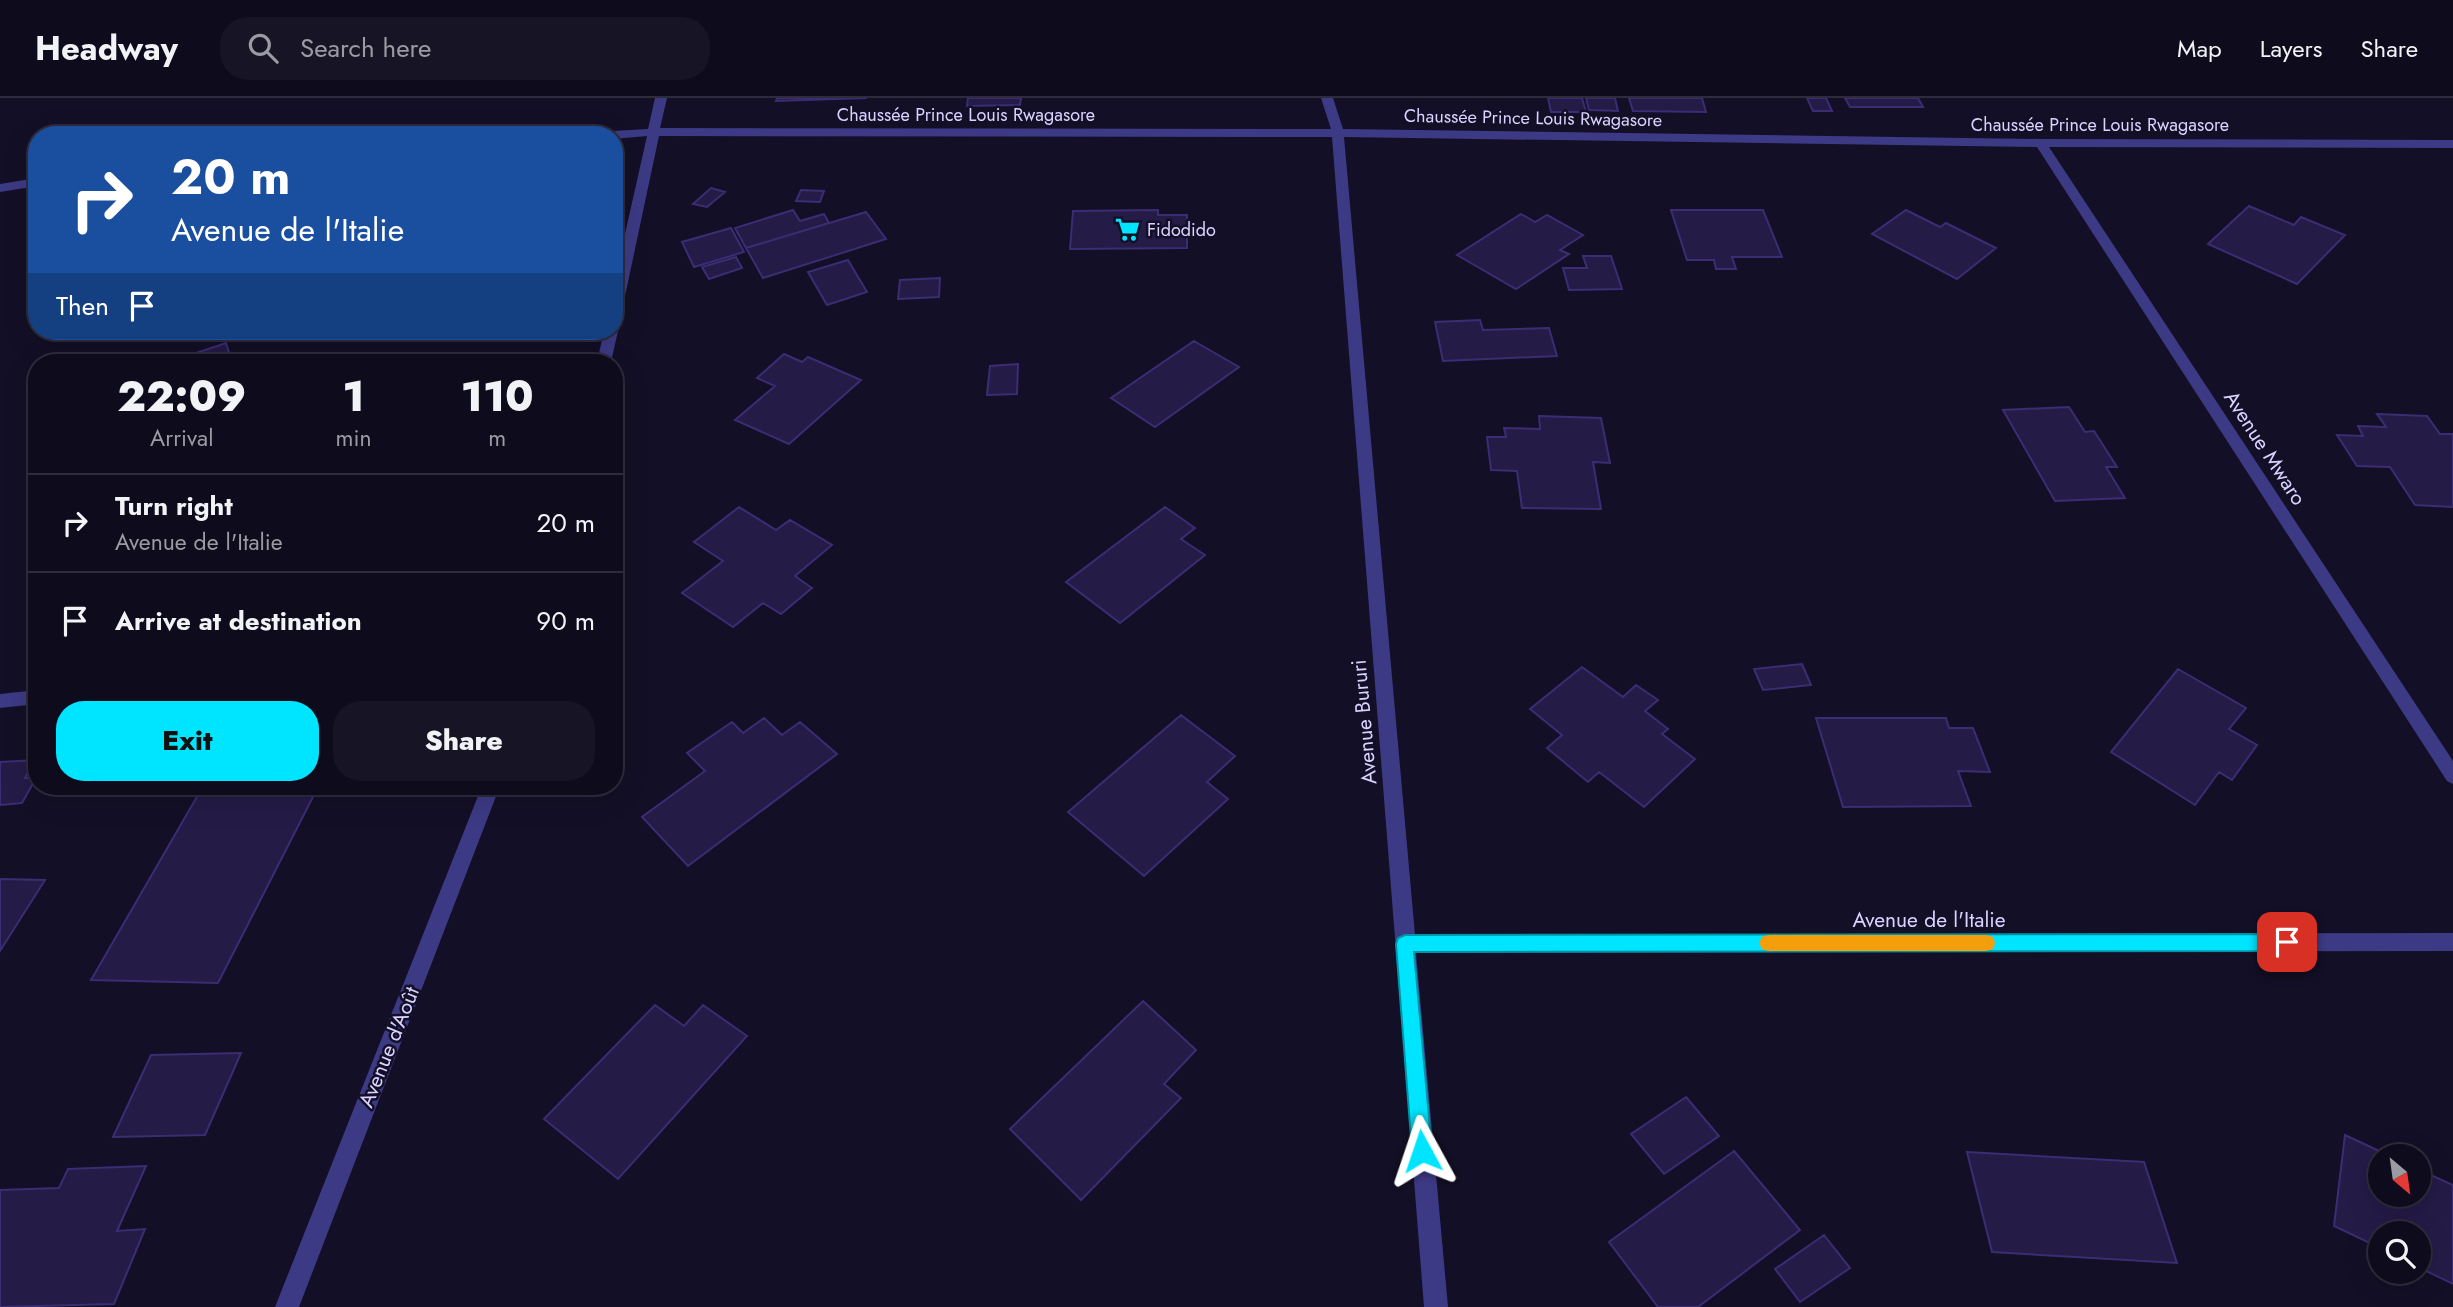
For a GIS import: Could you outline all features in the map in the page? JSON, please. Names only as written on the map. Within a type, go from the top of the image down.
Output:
[{"type":"street","points":[[623,274],[661,98]]},
{"type":"street","name":"Avenue Bururi","points":[[1327,98],[1338,133],[1436,1307]]},
{"type":"street","name":"Chaussée Prince Louis Rwagasore","points":[[623,134],[654,132],[1338,133],[2041,143],[2453,144]]},
{"type":"street","name":"Avenue Mwaro","points":[[2041,143],[2453,776]]},
{"type":"street","points":[[0,188],[28,183]]},
{"type":"street","points":[[0,701],[28,698]]},
{"type":"street","name":"Avenue d'Août","points":[[286,1307],[487,795]]},
{"type":"street","name":"Avenue de l'Italie","points":[[1405,944],[2453,942]]},
{"type":"building","points":[[777,98],[867,98],[776,101]]},
{"type":"building","points":[[968,98],[1021,98],[1020,105],[967,106]]},
{"type":"building","points":[[1548,98],[1582,98],[1586,112],[1551,112]]},
{"type":"building","points":[[1586,98],[1615,98],[1618,111],[1589,110]]},
{"type":"building","points":[[1629,98],[1702,98],[1706,112],[1633,111]]},
{"type":"building","points":[[1807,98],[1826,98],[1832,111],[1813,111]]},
{"type":"building","points":[[1845,98],[1918,98],[1923,107],[1850,107]]},
{"type":"building","points":[[711,188],[725,192],[707,207],[693,204]]},
{"type":"building","points":[[801,190],[824,191],[820,202],[796,201]]},
{"type":"building","points":[[2249,206],[2294,225],[2301,217],[2345,235],[2297,284],[2208,244]]},
{"type":"building","points":[[793,210],[800,221],[824,214],[829,223],[746,248],[735,228]]},
{"type":"building","points":[[1158,210],[1158,215],[1187,215],[1187,248],[1070,249],[1073,211]]},
{"type":"building","points":[[1671,210],[1763,210],[1782,257],[1732,257],[1736,269],[1716,269],[1714,260],[1687,260]]},
{"type":"building","points":[[1906,210],[1940,227],[1946,223],[1996,248],[1957,279],[1872,234]]},
{"type":"building","points":[[866,212],[886,239],[763,278],[746,248]]},
{"type":"building","points":[[1521,214],[1535,222],[1547,215],[1583,235],[1560,250],[1569,254],[1516,289],[1457,255]]},
{"type":"building","points":[[731,228],[744,252],[694,267],[682,242]]},
{"type":"building","points":[[1583,256],[1611,256],[1622,289],[1569,290],[1563,268],[1587,268]]},
{"type":"building","points":[[736,257],[742,268],[709,279],[702,267]]},
{"type":"building","points":[[848,260],[867,292],[827,305],[808,272]]},
{"type":"building","points":[[940,278],[939,297],[898,299],[900,280]]},
{"type":"building","points":[[1480,320],[1483,330],[1549,328],[1557,356],[1443,361],[1435,322]]},
{"type":"building","points":[[1194,341],[1239,367],[1155,427],[1111,398]]},
{"type":"building","points":[[226,343],[229,354],[193,354]]},
{"type":"building","points":[[784,354],[802,362],[808,357],[861,380],[789,444],[735,420],[775,386],[757,378]]},
{"type":"building","points":[[1018,364],[1017,394],[987,395],[990,366]]},
{"type":"building","points":[[2069,407],[2085,432],[2094,431],[2117,467],[2106,467],[2125,498],[2055,501],[2003,410]]},
{"type":"building","points":[[2377,414],[2427,416],[2440,434],[2453,434],[2453,507],[2415,505],[2390,467],[2357,466],[2337,435],[2363,436],[2358,426],[2386,427]]},
{"type":"building","points":[[1539,416],[1601,418],[1610,463],[1593,462],[1601,509],[1522,508],[1517,471],[1491,470],[1487,437],[1506,437],[1504,428],[1540,429]]},
{"type":"building","points":[[739,507],[776,530],[790,520],[832,545],[795,576],[812,588],[781,614],[763,603],[733,627],[682,593],[723,561],[694,542]]},
{"type":"building","points":[[1165,507],[1195,528],[1181,539],[1205,555],[1120,623],[1066,582]]},
{"type":"building","points":[[1802,664],[1811,685],[1763,690],[1754,669]]},
{"type":"building","points":[[1582,667],[1623,697],[1636,685],[1658,700],[1645,711],[1668,729],[1662,734],[1695,759],[1644,807],[1599,772],[1588,782],[1547,748],[1562,735],[1530,709]]},
{"type":"building","points":[[2178,669],[2246,708],[2229,729],[2257,745],[2232,780],[2219,772],[2195,805],[2111,752]]},
{"type":"building","points":[[1181,715],[1235,756],[1207,782],[1228,799],[1144,876],[1068,812]]},
{"type":"building","points":[[764,718],[782,735],[800,722],[837,754],[688,866],[642,817],[705,771],[687,753],[732,722],[743,733]]},
{"type":"building","points":[[1816,718],[1946,718],[1949,728],[1973,728],[1990,772],[1958,771],[1971,806],[1843,807]]},
{"type":"building","points":[[28,760],[25,778],[28,778],[28,792],[22,803],[0,805],[0,762]]},
{"type":"building","points":[[198,795],[314,795],[218,983],[91,980]]},
{"type":"building","points":[[0,879],[45,880],[0,951]]},
{"type":"building","points":[[1143,1001],[1196,1050],[1164,1084],[1181,1098],[1081,1200],[1010,1129]]},
{"type":"building","points":[[655,1005],[684,1026],[703,1005],[747,1036],[618,1179],[544,1119]]},
{"type":"building","points":[[241,1053],[205,1135],[113,1137],[151,1055]]},
{"type":"building","points":[[1686,1097],[1719,1136],[1664,1174],[1631,1134]]},
{"type":"building","points":[[2345,1135],[2368,1146],[2368,1208],[2431,1208],[2431,1175],[2453,1185],[2453,1284],[2431,1273],[2431,1221],[2368,1221],[2368,1242],[2334,1226]]},
{"type":"building","points":[[1734,1151],[1800,1230],[1698,1307],[1658,1307],[1609,1242]]},
{"type":"building","points":[[1967,1152],[2144,1162],[2177,1263],[1992,1252]]},
{"type":"building","points":[[146,1166],[117,1231],[145,1229],[114,1304],[0,1307],[0,1190],[59,1188],[68,1169]]},
{"type":"building","points":[[1824,1235],[1850,1268],[1800,1302],[1775,1269]]},
{"type":"slow traffic","points":[[1768,943],[1986,943]]},
{"type":"place","name":"Fidodido","points":[[1127,230]]},
{"type":"route","points":[[1422,1151],[1405,944],[2287,942]]}]
